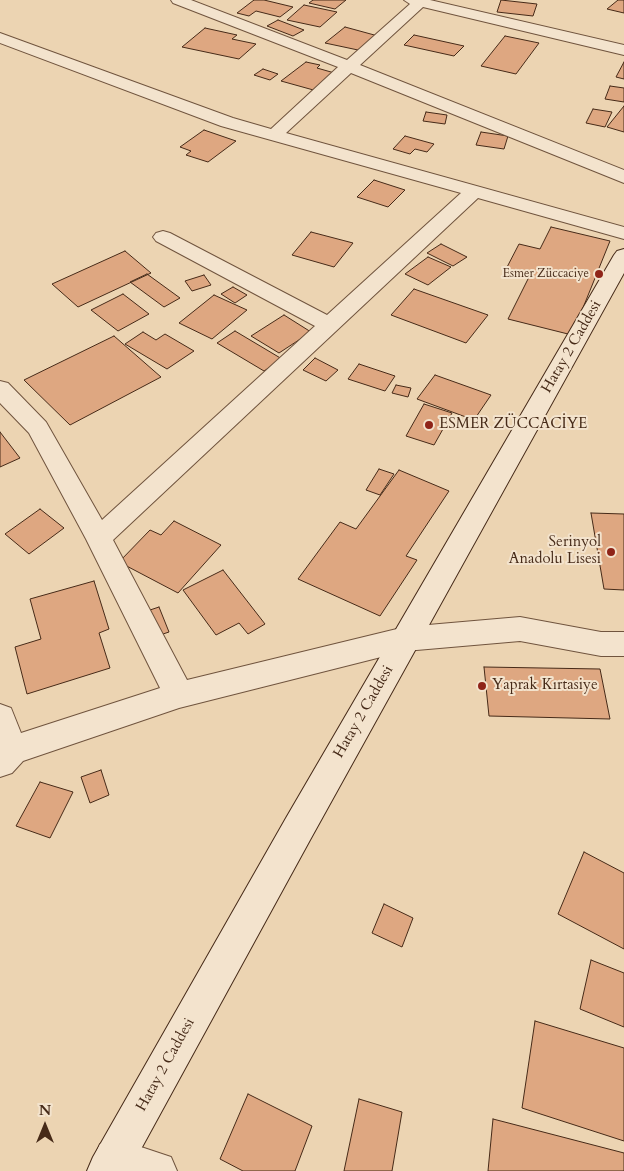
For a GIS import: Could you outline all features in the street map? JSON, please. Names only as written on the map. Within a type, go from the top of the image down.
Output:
[{"type":"street","points":[[178,0],[349,66],[624,177]]},
{"type":"street","points":[[274,135],[417,1],[624,50]]},
{"type":"street","points":[[0,38],[227,122],[624,233]]},
{"type":"street","points":[[8,59],[42,54]]},
{"type":"street","points":[[100,538],[474,191]]},
{"type":"street","points":[[163,238],[330,325]]},
{"type":"street","name":"Hatay 2 Caddesi","points":[[110,1165],[624,255]]},
{"type":"street","points":[[0,389],[38,428],[100,538],[179,695]]},
{"type":"street","points":[[0,717],[4,755],[179,695],[405,640],[520,629],[601,644],[624,644]]},
{"type":"street","points":[[110,1165],[157,1171]]},
{"type":"building","points":[[254,0],[264,0],[293,7],[280,17],[256,11],[249,16],[237,13]]},
{"type":"building","points":[[313,0],[346,0],[335,9],[309,3]]},
{"type":"building","points":[[501,0],[537,4],[533,16],[497,12]]},
{"type":"building","points":[[618,0],[624,0],[624,13],[607,9]]},
{"type":"building","points":[[304,5],[337,12],[320,27],[287,20]]},
{"type":"building","points":[[278,20],[304,30],[293,36],[267,26]]},
{"type":"building","points":[[345,27],[378,36],[358,50],[325,43]]},
{"type":"building","points":[[205,28],[237,35],[232,39],[256,44],[239,59],[182,47]]},
{"type":"building","points":[[414,35],[464,46],[454,56],[404,45]]},
{"type":"building","points":[[505,36],[539,43],[516,74],[481,66]]},
{"type":"building","points":[[306,62],[320,65],[317,68],[338,74],[317,91],[281,81]]},
{"type":"building","points":[[624,62],[624,79],[616,77]]},
{"type":"building","points":[[263,69],[278,74],[270,80],[254,75]]},
{"type":"building","points":[[610,86],[624,88],[624,102],[605,99]]},
{"type":"building","points":[[624,106],[624,132],[607,127]]},
{"type":"building","points":[[593,109],[612,112],[605,127],[586,123]]},
{"type":"building","points":[[426,112],[447,115],[445,124],[423,121]]},
{"type":"building","points":[[204,130],[236,141],[208,162],[186,155],[191,151],[180,147]]},
{"type":"building","points":[[481,132],[508,136],[504,149],[476,145]]},
{"type":"building","points":[[405,136],[434,144],[427,152],[415,149],[410,154],[393,149]]},
{"type":"building","points":[[374,180],[405,190],[388,207],[357,197]]},
{"type":"building","points":[[551,227],[610,241],[572,335],[508,319],[529,277],[505,271],[519,244],[540,249]]},
{"type":"building","points":[[311,232],[353,243],[334,267],[292,255]]},
{"type":"building","points":[[441,244],[467,257],[453,266],[427,253]]},
{"type":"building","points":[[125,251],[151,273],[78,307],[52,284]]},
{"type":"building","points":[[428,257],[451,267],[428,285],[405,274]]},
{"type":"building","points":[[147,274],[180,298],[164,307],[130,282]]},
{"type":"building","points":[[204,275],[211,285],[192,291],[185,281]]},
{"type":"building","points":[[233,287],[247,295],[235,303],[221,294]]},
{"type":"building","points":[[414,289],[488,315],[466,343],[391,315]]},
{"type":"building","points":[[123,294],[149,314],[118,331],[91,310]]},
{"type":"building","points":[[214,295],[247,310],[212,339],[179,323]]},
{"type":"building","points":[[284,315],[311,332],[279,353],[251,336]]},
{"type":"building","points":[[235,331],[282,359],[264,371],[217,343]]},
{"type":"building","points":[[143,332],[156,340],[165,334],[194,351],[167,369],[125,344]]},
{"type":"building","points":[[114,336],[161,377],[70,425],[24,380]]},
{"type":"building","points":[[315,358],[338,370],[326,381],[303,370]]},
{"type":"building","points":[[359,364],[395,376],[385,391],[348,379]]},
{"type":"building","points":[[435,375],[491,395],[474,420],[417,399]]},
{"type":"building","points":[[396,385],[411,388],[408,397],[392,393]]},
{"type":"building","name":"ESMER ZÜCCACİYE","points":[[424,404],[452,413],[434,445],[406,436]]},
{"type":"building","points":[[0,432],[20,458],[0,467]]},
{"type":"building","points":[[379,469],[394,474],[380,495],[366,490]]},
{"type":"building","points":[[399,470],[449,491],[406,556],[417,560],[380,616],[298,579],[340,522],[356,529]]},
{"type":"building","points":[[40,509],[64,528],[29,554],[5,534]]},
{"type":"building","name":"Serinyol Anadolu Lisesi","points":[[591,513],[624,514],[624,590],[604,589]]},
{"type":"building","points":[[174,521],[221,545],[178,593],[119,562],[150,530],[161,535]]},
{"type":"building","points":[[223,570],[265,624],[248,634],[239,623],[216,635],[183,590]]},
{"type":"building","points":[[94,581],[109,629],[99,633],[110,668],[27,694],[15,647],[41,639],[30,599]]},
{"type":"building","points":[[159,607],[169,632],[154,637],[144,612]]},
{"type":"building","points":[[484,667],[600,669],[610,719],[489,716]]},
{"type":"building","points":[[101,770],[109,795],[90,803],[81,777]]},
{"type":"building","points":[[40,782],[73,792],[50,838],[16,826]]},
{"type":"building","points":[[584,852],[624,873],[624,949],[558,914]]},
{"type":"building","points":[[384,904],[413,918],[402,947],[372,933]]},
{"type":"building","points":[[591,960],[624,973],[624,1027],[580,1009]]},
{"type":"building","points":[[535,1021],[624,1048],[624,1141],[522,1108]]},
{"type":"building","points":[[248,1094],[312,1126],[295,1171],[243,1171],[220,1159]]},
{"type":"building","points":[[359,1099],[402,1112],[392,1171],[344,1171]]},
{"type":"building","points":[[493,1119],[624,1153],[624,1171],[488,1171]]},
{"type":"place","name":"Esmer Züccaciye","points":[[599,274]]},
{"type":"place","name":"ESMER ZÜCCACİYE","points":[[429,425]]},
{"type":"place","name":"Serinyol Anadolu Lisesi","points":[[611,552]]},
{"type":"place","name":"Yaprak Kırtasiye","points":[[482,686]]}]
